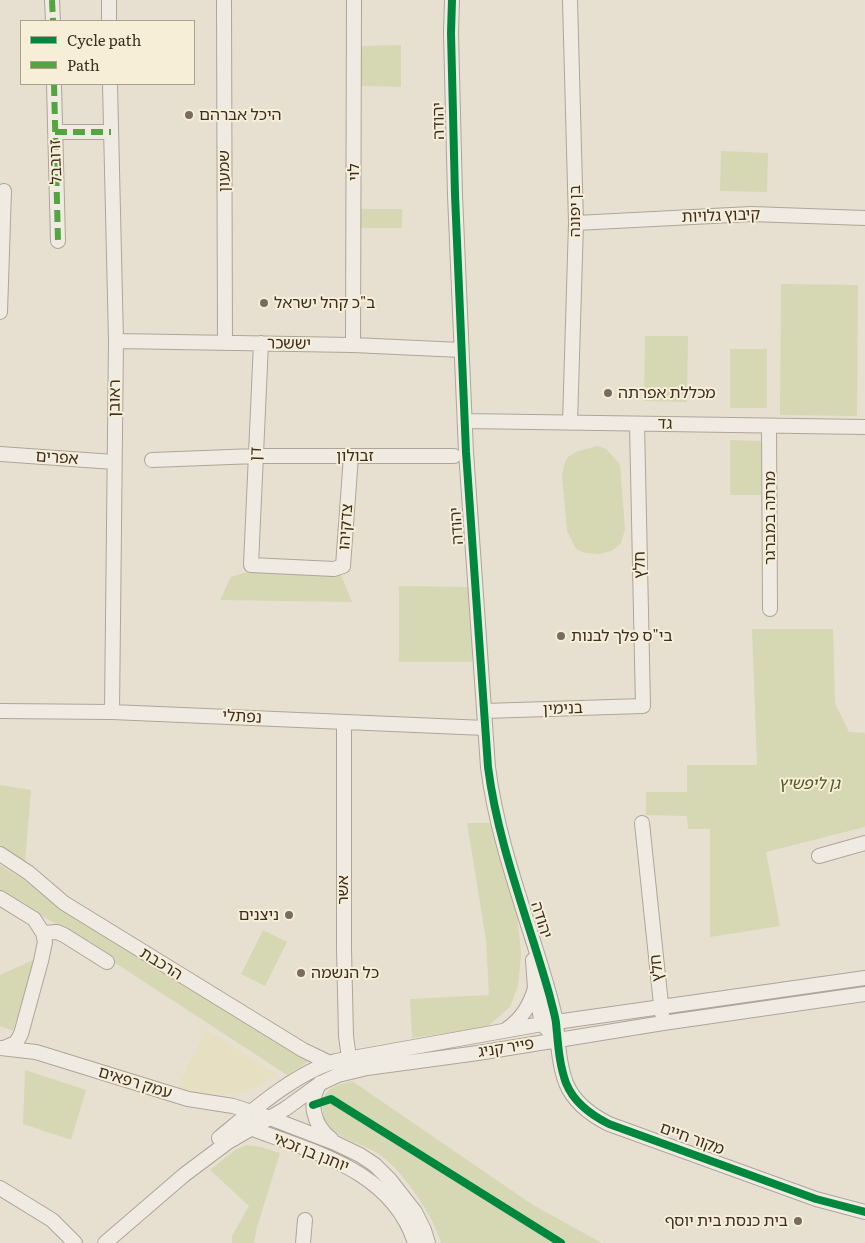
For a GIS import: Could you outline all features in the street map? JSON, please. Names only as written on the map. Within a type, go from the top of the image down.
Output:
[{"type":"street","points":[[52,0],[53,20]]},
{"type":"street","points":[[109,0],[110,20]]},
{"type":"street","name":"שמעון","points":[[224,0],[225,343]]},
{"type":"street","name":"לוי","points":[[353,345],[354,0]]},
{"type":"street","name":"יהודה","points":[[452,0],[454,176],[461,350],[485,728],[491,790],[504,845],[534,944],[549,1023]]},
{"type":"street","name":"בן יפונה","points":[[570,0],[576,223],[570,423]]},
{"type":"street","name":"זרובבל","points":[[54,85],[58,241]]},
{"type":"street","name":"ראובן","points":[[110,85],[116,341],[112,712]]},
{"type":"street","points":[[56,132],[111,132]]},
{"type":"street","points":[[0,312],[4,190]]},
{"type":"street","name":"קיבוץ גלויות","points":[[576,223],[751,214],[865,218]]},
{"type":"street","name":"יששכר","points":[[116,341],[353,345],[461,350]]},
{"type":"street","name":"דן","points":[[251,565],[261,343]]},
{"type":"street","name":"גד","points":[[466,421],[865,427]]},
{"type":"street","name":"חלץ","points":[[637,424],[643,706]]},
{"type":"street","name":"מרתה במברגר","points":[[769,426],[770,609]]},
{"type":"street","name":"אפרים","points":[[0,454],[114,462]]},
{"type":"street","points":[[152,460],[256,456]]},
{"type":"street","name":"זבולון","points":[[256,456],[454,456]]},
{"type":"street","name":"צדקיהו","points":[[251,565],[334,569],[343,566],[351,456]]},
{"type":"street","name":"בנימין","points":[[484,712],[643,706]]},
{"type":"street","name":"נפתלי","points":[[0,711],[112,712],[485,728]]},
{"type":"street","name":"אשר","points":[[344,722],[344,949],[346,1036],[349,1058]]},
{"type":"street","name":"חלץ","points":[[642,824],[663,1023]]},
{"type":"street","points":[[819,856],[865,843]]},
{"type":"street","name":"הרכבת","points":[[0,854],[29,873],[64,902],[303,1050],[330,1063]]},
{"type":"street","points":[[0,898],[34,919],[43,933],[44,951],[21,1034],[16,1043],[2,1048]]},
{"type":"street","points":[[43,933],[57,932],[64,935],[107,962]]},
{"type":"street","name":"יהודה","points":[[534,944],[535,988],[557,1040]]},
{"type":"street","name":"פייר קניג","points":[[184,1175],[213,1143],[252,1112],[300,1077],[330,1063],[349,1058],[549,1023],[865,978]]},
{"type":"street","points":[[506,1030],[525,1012],[535,988]]},
{"type":"street","name":"פייר קניג","points":[[184,1175],[228,1142],[270,1118],[321,1083],[338,1075],[367,1068],[865,994]]},
{"type":"street","name":"מקור חיים","points":[[557,1040],[566,1083],[578,1102],[594,1116],[609,1124],[816,1199],[865,1212]]},
{"type":"street","name":"עמק רפאים","points":[[2,1048],[36,1052],[188,1099],[223,1103],[270,1118],[335,1143],[360,1155],[375,1165],[404,1195],[415,1212],[428,1243]]},
{"type":"street","points":[[321,1083],[313,1097],[315,1116],[322,1130],[335,1143]]},
{"type":"street","points":[[250,1128],[249,1119],[252,1112]]},
{"type":"street","name":"יוחנן בן זכאי","points":[[250,1128],[328,1157],[359,1173],[374,1184],[395,1206],[408,1226],[415,1243]]},
{"type":"street","points":[[104,1243],[184,1175]]},
{"type":"street","points":[[0,1188],[52,1220],[74,1243]]},
{"type":"street","points":[[303,1243],[305,1220]]},
{"type":"shaded area","points":[[206,1029],[276,1074],[259,1086],[233,1094],[213,1096],[176,1090]]},
{"type":"green space","points":[[401,45],[401,87],[361,86],[360,46]]},
{"type":"green space","points":[[721,151],[768,153],[767,192],[720,191]]},
{"type":"green space","points":[[359,209],[402,209],[402,228],[359,228]]},
{"type":"green space","points":[[781,284],[858,285],[857,416],[780,415]]},
{"type":"green space","points":[[645,336],[688,336],[687,402],[644,401]]},
{"type":"green space","points":[[730,349],[767,349],[767,408],[730,408]]},
{"type":"green space","points":[[730,440],[761,441],[761,495],[730,495]]},
{"type":"green space","points":[[597,446],[606,449],[620,464],[625,530],[621,543],[613,550],[601,554],[585,553],[576,549],[567,531],[562,475],[568,457],[576,452]]},
{"type":"green space","points":[[250,571],[341,575],[352,602],[220,600],[231,577]]},
{"type":"green space","points":[[399,586],[472,587],[472,662],[399,662]]},
{"type":"green space","name":"גן ליפשיץ","points":[[752,629],[833,629],[835,703],[849,732],[865,733],[865,827],[766,852],[780,926],[710,937],[710,829],[688,829],[687,816],[646,815],[646,792],[687,792],[687,765],[757,765]]},
{"type":"green space","points":[[0,785],[31,790],[25,862],[0,846]]},
{"type":"green space","points":[[467,823],[494,823],[515,892],[521,954],[518,986],[510,1007],[487,1027],[412,1038],[410,999],[489,995],[486,940]]},
{"type":"green space","points":[[0,865],[311,1060],[287,1075],[54,923],[0,891]]},
{"type":"green space","points":[[263,930],[287,942],[265,986],[241,974]]},
{"type":"green space","points":[[35,959],[13,1031],[0,1026],[0,975]]},
{"type":"green space","points":[[25,1070],[86,1090],[71,1140],[23,1124]]},
{"type":"green space","points":[[352,1081],[533,1205],[602,1243],[441,1243],[425,1208],[408,1183],[389,1162],[373,1151],[336,1133],[325,1121],[323,1111],[324,1097],[333,1087]]},
{"type":"green space","points":[[246,1145],[280,1153],[257,1227],[254,1243],[232,1243],[232,1236],[249,1206],[210,1170],[235,1150]]},
{"type":"marked path","points":[[52,0],[53,20]]},
{"type":"marked path","points":[[54,85],[58,241]]},
{"type":"marked path","points":[[55,132],[111,132]]},
{"type":"cycle path","points":[[452,0],[451,33],[455,195],[466,452],[488,767],[506,854],[550,997],[556,1023],[560,1061],[566,1083],[574,1097],[584,1108],[609,1124],[816,1199],[865,1212]]},
{"type":"cycle path","points":[[313,1105],[331,1099],[561,1243]]},
{"type":"place","name":"היכל אברהם","points":[[189,115]]},
{"type":"place","name":"ב\"כ קהל ישראל","points":[[264,303]]},
{"type":"place","name":"מכללת אפרתה","points":[[608,393]]},
{"type":"place","name":"בי\"ס פלך לבנות","points":[[561,636]]},
{"type":"place","name":"ניצנים","points":[[289,915]]},
{"type":"place","name":"כל הנשמה","points":[[301,973]]},
{"type":"place","name":"בית כנסת בית יוסף","points":[[798,1221]]}]
